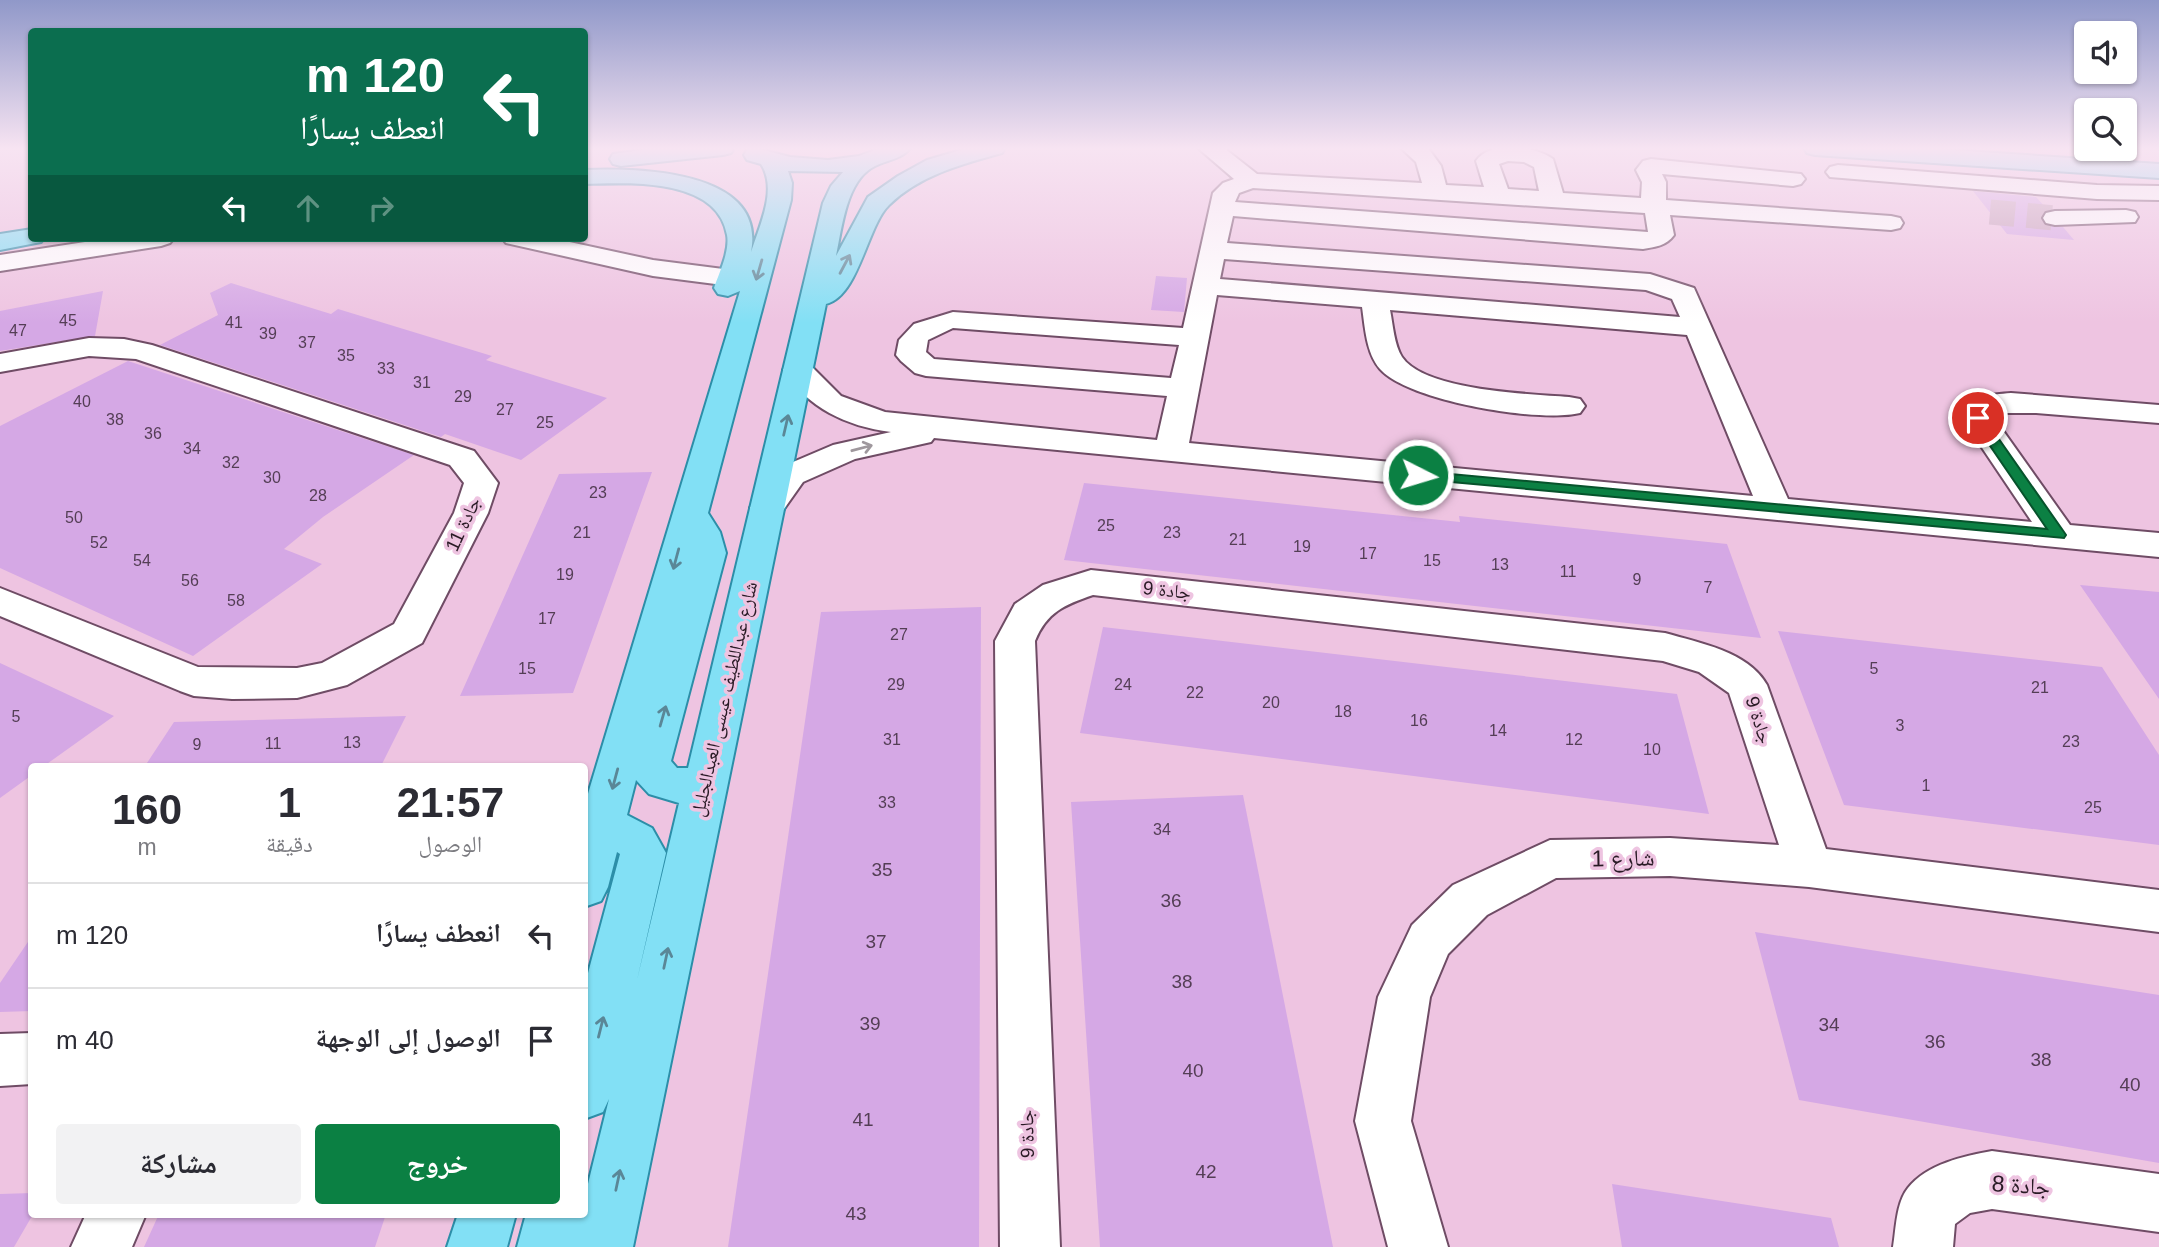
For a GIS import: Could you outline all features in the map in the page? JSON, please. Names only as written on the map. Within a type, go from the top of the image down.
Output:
[{"type":"main road","points":[[722,394],[719,320],[740,236],[725,206]]},
{"type":"main road","points":[[588,862],[593,830],[689,513],[777,206]]},
{"type":"main road","name":"شارع عبداللطيف عيسى العبدالجليل","points":[[603,1247],[834,206]]},
{"type":"main road","points":[[807,321],[836,282],[875,206]]},
{"type":"main road","points":[[0,242],[28,238]]},
{"type":"main road","points":[[689,513],[700,525],[707,539],[706,567],[649,761],[652,772],[668,785],[692,786],[705,781]]},
{"type":"main road","points":[[588,1077],[643,853],[639,843],[631,835],[617,830],[593,830]]},
{"type":"main road","points":[[477,1247],[486,1218]]},
{"type":"main road","points":[[547,1247],[554,1218]]},
{"type":"street","points":[[1633,206],[1891,223]]},
{"type":"street","points":[[2055,218],[2142,217],[2157,206]]},
{"type":"street","points":[[1171,452],[1222,208],[1643,242],[1655,239],[1661,234],[1662,227],[1656,208]]},
{"type":"street","points":[[1259,211],[1250,221],[1248,230],[1249,240],[1260,253]]},
{"type":"street","points":[[0,263],[136,242]]},
{"type":"street","points":[[533,242],[653,268],[731,278]]},
{"type":"street","points":[[1213,250],[1650,282],[1684,294],[1775,508]]},
{"type":"street","points":[[1206,286],[1698,327]]},
{"type":"street","points":[[1374,300],[1390,361],[1407,377],[1437,389],[1517,403],[1569,406]]},
{"type":"street","points":[[1184,388],[926,367],[911,355],[910,347],[912,340],[928,327],[953,320],[1195,337]]},
{"type":"street","points":[[1143,384],[1155,335]]},
{"type":"street","name":"جادة 11","points":[[0,363],[58,351],[118,345],[462,458],[481,483],[471,513],[408,633],[333,676],[297,683],[232,684],[194,681],[0,601]]},
{"type":"street","points":[[798,370],[830,403],[880,421],[946,430],[2159,545]]},
{"type":"street","points":[[2059,535],[1978,418],[1979,408],[1986,403],[2017,402],[2159,414]]},
{"type":"street","points":[[767,508],[791,475],[845,452],[946,430]]},
{"type":"street","name":"جادة 9","points":[[1030,1247],[1015,641],[1028,613],[1056,594],[1091,582],[1102,583],[1665,647],[1713,663],[1747,685],[1809,867]]},
{"type":"street","name":"شارع 1","points":[[1418,1247],[1383,1121],[1404,997],[1429,940],[1470,900],[1550,859],[1670,857],[1809,867],[2159,911]]},
{"type":"street","points":[[0,1060],[28,1058]]},
{"type":"street","name":"جادة 8","points":[[1923,1247],[1928,1209],[1958,1186],[1992,1180],[2159,1203]]},
{"type":"street","points":[[100,1247],[115,1218]]},
{"type":"building","points":[[1985,206],[2044,206],[2048,210],[2041,217],[2044,224],[2063,227],[2074,240],[2007,234]]},
{"type":"building","points":[[1156,276],[1187,278],[1184,312],[1151,310]]},
{"type":"building","points":[[231,283],[331,314],[338,309],[492,356],[486,360],[607,398],[521,460],[445,434],[441,437],[160,345],[218,315],[210,293]]},
{"type":"building","points":[[103,291],[95,336],[0,351],[0,311]]},
{"type":"building","points":[[128,361],[414,455],[323,517],[284,549],[322,564],[193,656],[0,568],[0,426]]},
{"type":"building","points":[[652,472],[573,693],[460,696],[559,474]]},
{"type":"building","points":[[1084,483],[1460,522],[1459,516],[1727,544],[1761,638],[1064,560]]},
{"type":"building","points":[[2080,585],[2159,592],[2159,699]]},
{"type":"building","points":[[981,607],[979,1247],[728,1247],[821,612]]},
{"type":"building","points":[[1103,627],[1677,694],[1709,814],[1080,733]]},
{"type":"building","points":[[1778,631],[2102,667],[2159,755],[2159,845],[1844,805]]},
{"type":"building","points":[[0,663],[114,716],[48,763],[28,763],[28,778],[0,798]]},
{"type":"building","points":[[406,716],[382,763],[147,763],[174,722]]},
{"type":"building","points":[[1243,795],[1333,1247],[1100,1247],[1071,802]]},
{"type":"building","points":[[1755,932],[2159,995],[2159,1163],[1799,1100]]},
{"type":"building","points":[[28,942],[28,1011],[0,1012],[0,983]]},
{"type":"building","points":[[1612,1184],[1831,1218],[1839,1247],[1622,1247]]},
{"type":"building","points":[[28,1193],[28,1218],[31,1218],[14,1247],[0,1247],[0,1194]]},
{"type":"building","points":[[157,1218],[385,1218],[375,1247],[144,1247]]},
{"type":"tunnel","points":[[1990,212],[2055,218]]},
{"type":"route","points":[[1418,475],[2059,535],[1978,418]]}]
